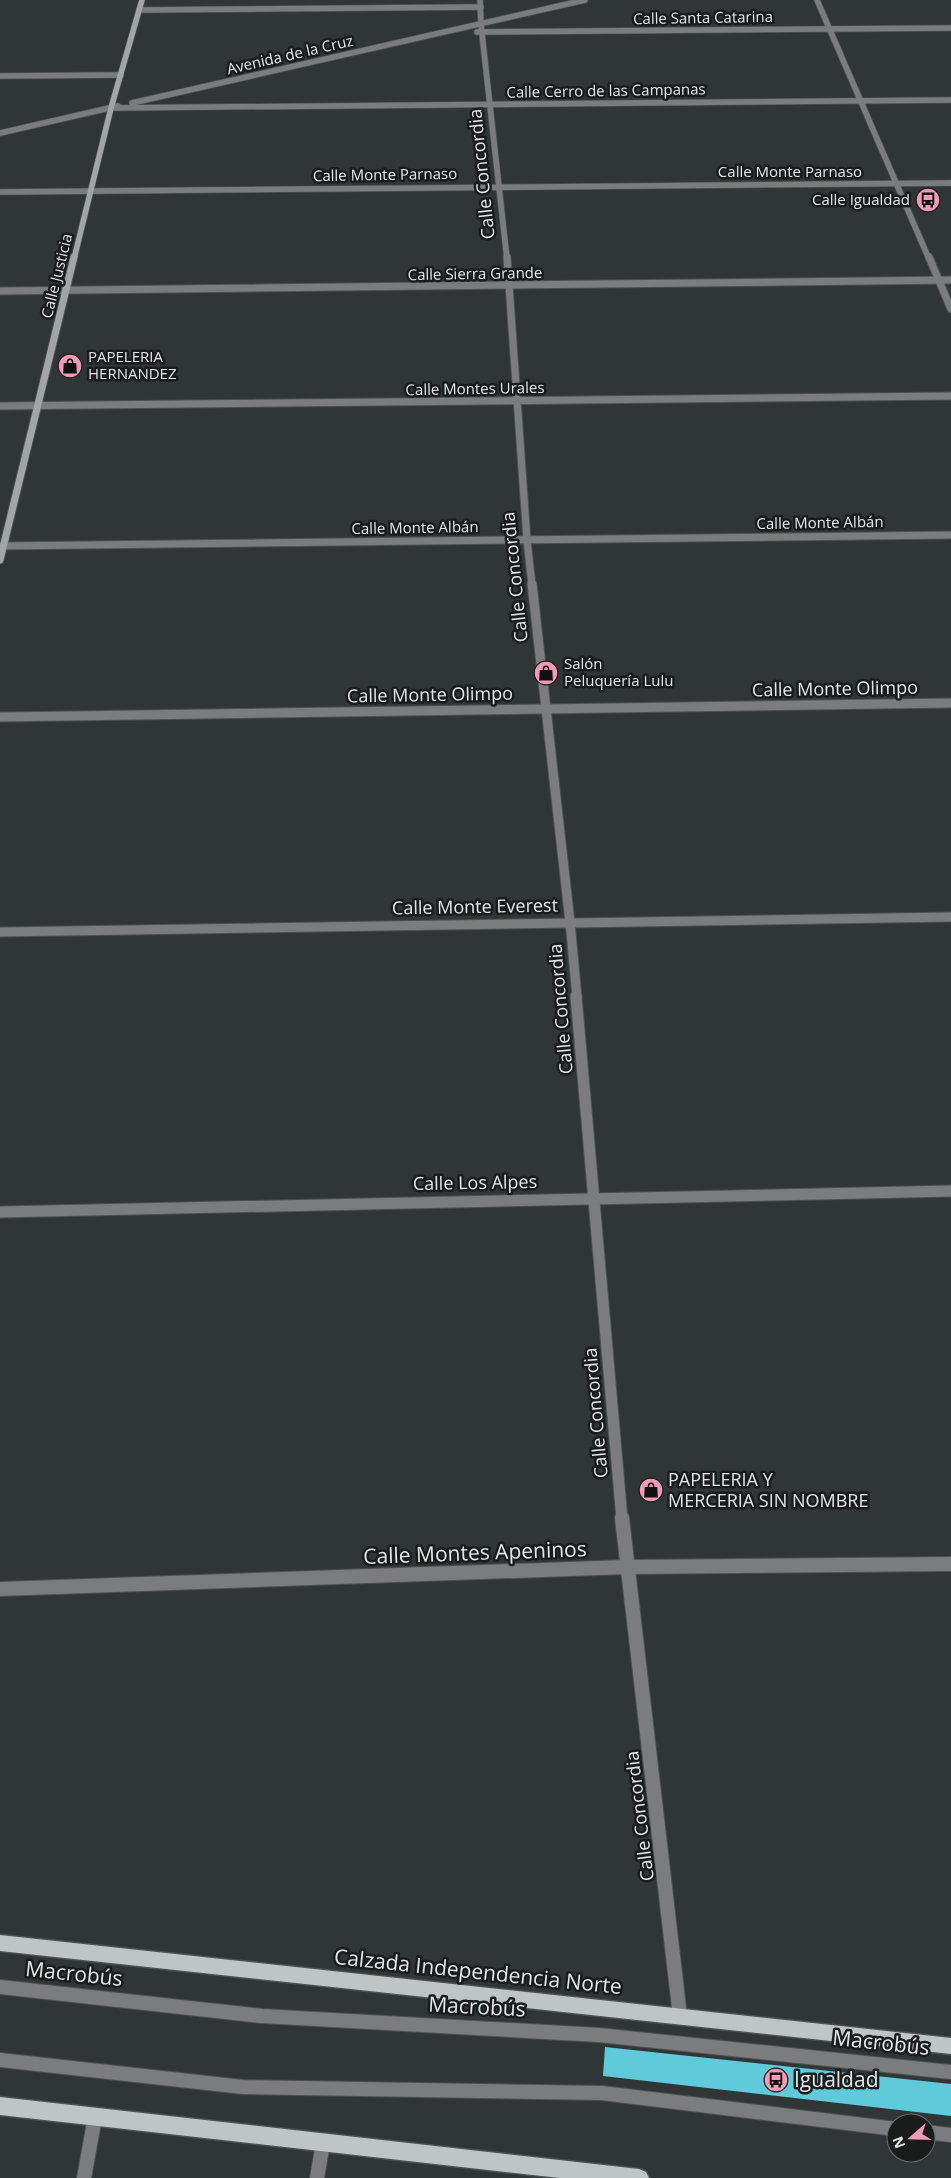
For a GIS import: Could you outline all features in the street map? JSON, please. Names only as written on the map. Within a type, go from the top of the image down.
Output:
[{"type":"main road","name":"Calzada Independencia Norte","points":[[0,1944],[951,2046]]},
{"type":"main road","points":[[0,2106],[630,2177]]},
{"type":"street","name":"Calle Justicia","points":[[0,560],[111,108],[142,0]]},
{"type":"street","name":"Avenida de la Cruz","points":[[0,133],[455,30],[482,29],[585,0]]},
{"type":"street","points":[[817,0],[951,309]]},
{"type":"street","points":[[139,10],[480,3]]},
{"type":"street","name":"Calle Concordia","points":[[480,3],[510,286],[526,540],[570,922],[626,1567],[680,2016]]},
{"type":"street","name":"Calle Santa Catarina","points":[[482,29],[951,28]]},
{"type":"street","points":[[0,76],[121,75]]},
{"type":"street","name":"Calle Cerro de las Campanas","points":[[111,108],[951,100]]},
{"type":"street","name":"Calle Monte Parnaso","points":[[0,192],[951,183]]},
{"type":"street","name":"Calle Sierra Grande","points":[[0,291],[951,280]]},
{"type":"street","name":"Calle Montes Urales","points":[[0,406],[951,396]]},
{"type":"street","name":"Calle Monte Albán","points":[[2,546],[951,535]]},
{"type":"street","name":"Calle Monte Olimpo","points":[[0,717],[951,703]]},
{"type":"street","name":"Calle Monte Everest","points":[[0,932],[951,917]]},
{"type":"street","name":"Calle Los Alpes","points":[[0,1212],[951,1191]]},
{"type":"street","name":"Calle Montes Apeninos","points":[[0,1590],[626,1567],[951,1564]]},
{"type":"street","name":"Macrobús","points":[[0,1987],[262,2016],[599,2035],[951,2072]]},
{"type":"street","points":[[0,2060],[243,2087],[602,2093],[886,2128]]},
{"type":"street","points":[[84,2178],[96,2117]]},
{"type":"street","points":[[936,2133],[951,2135]]},
{"type":"street","points":[[317,2178],[323,2143]]},
{"type":"building","name":"Igualdad","points":[[605,2047],[951,2084],[951,2116],[936,2113],[603,2076]]},
{"type":"place","name":"Calle Igualdad","points":[[928,200]]},
{"type":"place","name":"PAPELERIA HERNANDEZ","points":[[70,366]]},
{"type":"place","name":"Salón Peluquería Lulu","points":[[546,673]]},
{"type":"place","name":"PAPELERIA Y MERCERIA SIN NOMBRE","points":[[651,1490]]},
{"type":"place","name":"Igualdad","points":[[776,2080]]}]
